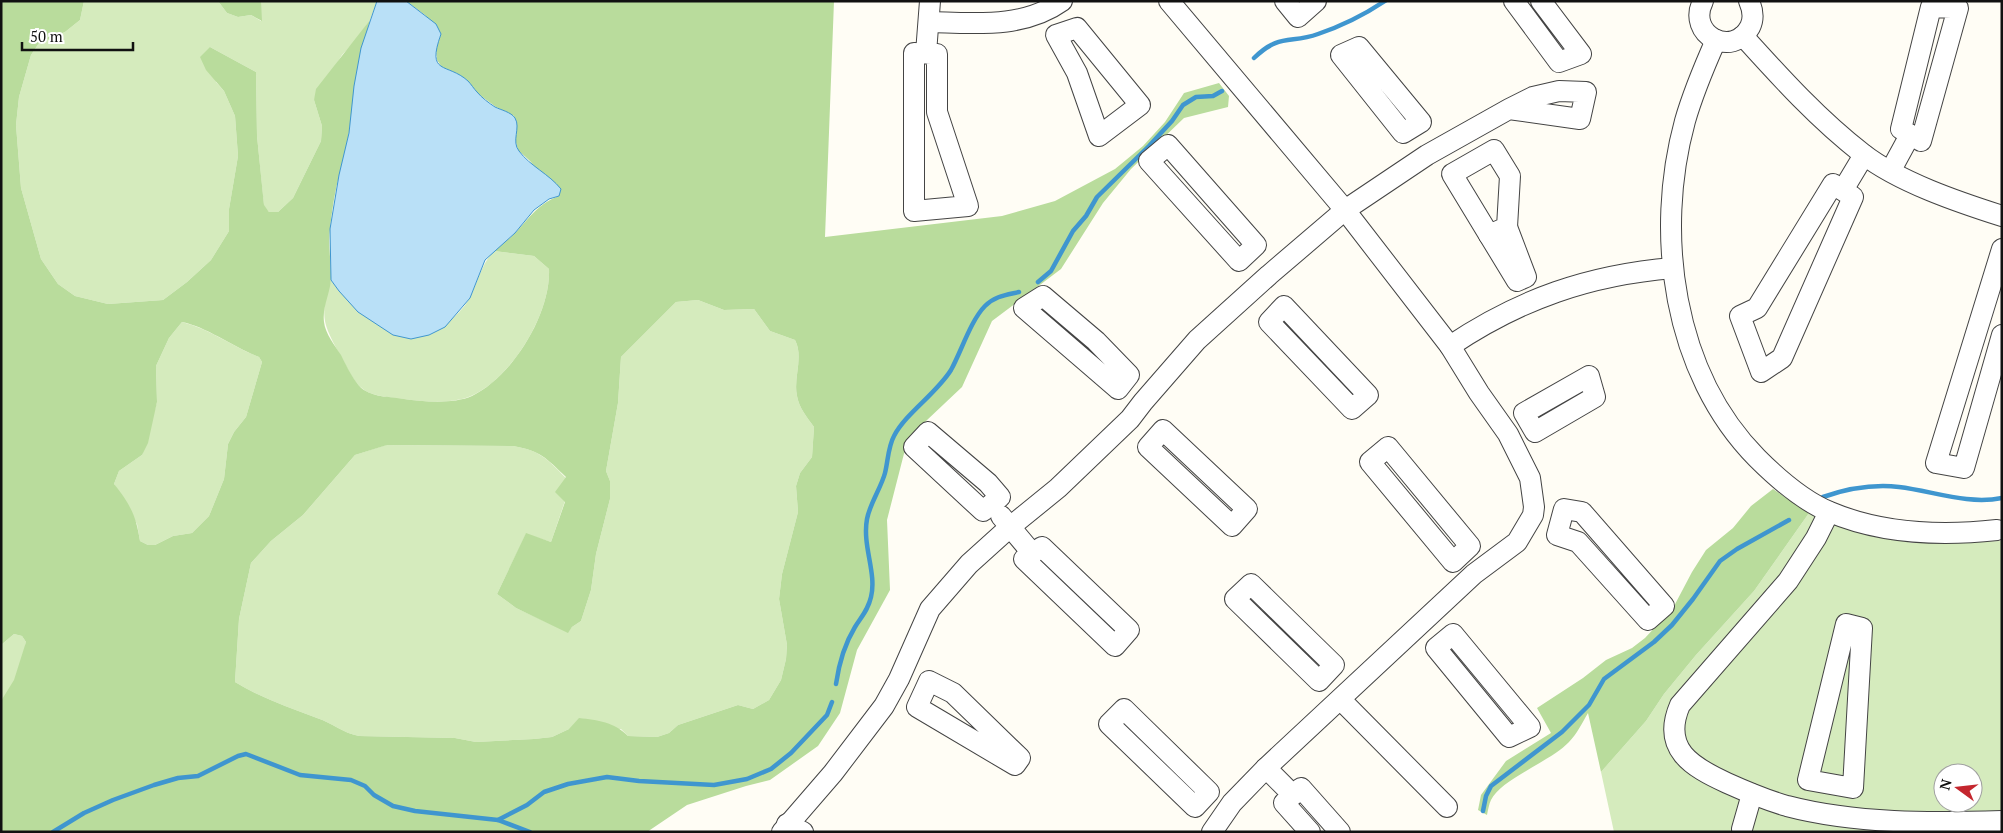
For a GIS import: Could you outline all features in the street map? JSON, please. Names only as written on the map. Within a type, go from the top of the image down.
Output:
[{"type":"street","points":[[926,53],[930,1]]},
{"type":"street","points":[[1169,1],[1345,210],[1450,346],[1479,394],[1508,434],[1530,478],[1533,515],[1517,542],[1474,574],[1266,768],[1232,803],[1218,825],[1201,800]]},
{"type":"street","points":[[1285,1],[1298,17],[1316,1]]},
{"type":"street","points":[[1514,1],[1559,62],[1581,54],[1541,1]]},
{"type":"street","points":[[1703,1],[1699,15],[1700,23],[1704,30],[1716,40],[1726,42],[1735,41],[1743,36],[1752,22],[1753,14],[1749,1]]},
{"type":"street","points":[[929,22],[1001,23],[1029,18],[1058,5],[1066,32]]},
{"type":"street","points":[[1931,7],[1958,8],[1921,140],[1910,135],[1900,129],[1931,7]]},
{"type":"street","points":[[1077,28],[1140,105],[1098,136],[1077,73],[1056,35],[1066,32],[1077,28]]},
{"type":"street","points":[[1743,36],[1805,104],[1864,155],[1924,188],[2002,216]]},
{"type":"street","points":[[1716,40],[1693,95],[1678,152],[1672,210],[1674,268],[1681,318],[1702,380],[1718,408],[1732,430],[1766,468],[1807,499],[1829,512],[1884,527],[1912,531],[1941,533],[1997,530]]},
{"type":"street","points":[[914,53],[926,53],[937,54],[937,112],[968,206],[914,211],[914,53]]},
{"type":"street","points":[[1571,57],[1571,90]]},
{"type":"street","points":[[791,829],[884,706],[899,679],[930,609],[970,564],[1010,527],[1058,488],[1130,419],[1197,340],[1345,210],[1427,155],[1509,109],[1533,97],[1571,90],[1586,92],[1580,119],[1509,109]]},
{"type":"street","points":[[1412,128],[1427,155]]},
{"type":"street","points":[[1891,170],[1910,135]]},
{"type":"street","points":[[1459,138],[1472,162]]},
{"type":"street","points":[[1168,145],[1256,245],[1248,252],[1239,261],[1149,161],[1168,145]]},
{"type":"street","points":[[1494,150],[1510,176],[1498,231],[1452,174],[1472,162],[1494,150]]},
{"type":"street","points":[[1843,190],[1864,155]]},
{"type":"street","points":[[1833,184],[1843,190],[1853,197],[1782,358],[1760,372],[1740,316],[1757,308],[1833,184]]},
{"type":"street","points":[[2002,249],[1936,463],[1964,468],[2002,335]]},
{"type":"street","points":[[1248,252],[1269,275]]},
{"type":"street","points":[[1450,346],[1502,314],[1558,290],[1616,275],[1674,268]]},
{"type":"street","points":[[1255,290],[1277,313]]},
{"type":"street","points":[[1042,296],[1096,341],[1129,375],[1124,381],[1118,389],[1024,308],[1042,296]]},
{"type":"street","points":[[1284,306],[1368,394],[1352,409],[1269,322],[1277,313],[1284,306]]},
{"type":"street","points":[[1124,381],[1143,402]]},
{"type":"street","points":[[1130,419],[1156,438]]},
{"type":"street","points":[[1508,434],[1530,423]]},
{"type":"street","points":[[1163,430],[1247,510],[1232,526],[1148,447],[1156,438],[1163,430]]},
{"type":"street","points":[[1388,447],[1470,546],[1461,554],[1452,562],[1370,462],[1388,447]]},
{"type":"street","points":[[991,504],[1032,553]]},
{"type":"street","points":[[1564,509],[1582,512],[1664,606],[1648,620],[1578,542],[1557,535],[1560,522],[1564,509]]},
{"type":"street","points":[[1829,512],[1816,538],[1788,581],[1686,697],[1677,714],[1675,733],[1676,741],[1684,757],[1706,774],[1752,794],[1788,806],[1918,827],[2002,821]]},
{"type":"street","points":[[1533,515],[1560,522]]},
{"type":"street","points":[[1042,547],[1129,630],[1115,646],[1024,559],[1032,553],[1042,547]]},
{"type":"street","points":[[1461,554],[1474,574]]},
{"type":"street","points":[[1251,584],[1334,665],[1326,673],[1319,681],[1235,599],[1251,584]]},
{"type":"street","points":[[1423,623],[1444,640]]},
{"type":"street","points":[[1846,624],[1862,628],[1853,788],[1830,785],[1808,780],[1846,624]]},
{"type":"street","points":[[1453,634],[1530,726],[1509,737],[1436,648],[1444,640],[1453,634]]},
{"type":"street","points":[[1326,673],[1343,697],[1447,807]]},
{"type":"street","points":[[899,679],[923,693]]},
{"type":"street","points":[[929,681],[952,692],[1020,758],[1015,765],[917,707],[923,693],[929,681]]},
{"type":"street","points":[[1124,709],[1209,792],[1201,800],[1194,807],[1109,724],[1124,709]]},
{"type":"street","points":[[1266,768],[1293,795]]},
{"type":"street","points":[[1824,813],[1830,785]]},
{"type":"street","points":[[1310,832],[1284,804],[1301,788],[1340,832]]},
{"type":"street","points":[[1741,831],[1752,794]]},
{"type":"green space","points":[[1,1],[84,1],[80,20],[65,32],[39,43],[31,55],[19,97],[16,125],[21,188],[41,259],[58,284],[75,296],[108,304],[163,300],[187,282],[211,260],[229,231],[229,209],[238,156],[235,116],[224,91],[206,70],[200,57],[210,47],[256,72],[257,136],[264,205],[269,212],[278,212],[293,198],[321,141],[322,126],[314,100],[316,89],[370,20],[360,62],[348,137],[333,207],[329,234],[331,283],[324,310],[324,322],[333,344],[357,383],[364,390],[378,395],[421,401],[439,402],[465,399],[472,396],[487,387],[501,374],[526,342],[536,324],[543,305],[548,287],[549,269],[534,256],[494,251],[514,235],[540,207],[559,196],[530,161],[518,150],[515,139],[517,124],[514,116],[496,107],[477,93],[467,80],[443,69],[437,60],[436,49],[441,34],[425,15],[406,1],[834,1],[825,237],[1002,216],[1055,201],[1115,169],[1143,146],[1165,122],[1184,93],[1219,83],[1229,96],[1228,107],[1184,118],[1131,169],[1103,203],[1061,269],[992,321],[962,387],[908,438],[887,520],[890,590],[857,650],[840,713],[818,746],[770,780],[687,805],[647,832],[1,832],[1,701],[14,680],[26,642],[22,636],[14,634],[1,645]],"holes":[[[698,300],[724,310],[754,309],[770,331],[795,340],[799,353],[796,382],[797,396],[801,408],[814,427],[812,457],[800,473],[796,486],[798,512],[782,574],[779,599],[787,645],[786,659],[781,680],[769,700],[753,709],[738,705],[678,725],[669,733],[657,737],[628,736],[611,725],[579,718],[569,729],[552,737],[476,742],[455,738],[353,735],[322,720],[265,698],[235,682],[239,619],[251,563],[271,541],[303,515],[355,455],[387,445],[513,446],[530,450],[543,456],[566,477],[555,492],[565,502],[551,542],[526,533],[497,594],[516,608],[568,633],[572,627],[581,621],[591,590],[596,554],[610,499],[610,481],[606,471],[618,403],[621,357],[676,302]],[[182,322],[210,333],[259,357],[262,362],[246,417],[234,432],[228,444],[224,479],[209,516],[192,533],[173,536],[155,545],[148,545],[140,541],[132,510],[114,484],[119,471],[142,455],[148,443],[157,402],[156,366],[169,338]]]},
{"type":"green space","points":[[84,1],[218,1],[227,13],[238,17],[251,15],[261,21],[261,1],[377,1],[370,20],[342,55],[314,100],[322,126],[321,141],[293,198],[278,212],[269,212],[264,206],[257,136],[256,72],[210,47],[216,82],[224,91],[235,116],[238,156],[229,209],[229,231],[211,260],[187,282],[163,300],[108,304],[75,296],[58,284],[41,259],[21,188],[16,125],[19,97],[31,55],[39,43],[65,32],[80,20]]},
{"type":"green space","points":[[218,1],[261,1],[262,21],[251,15],[238,17],[227,13]]},
{"type":"green space","points":[[494,251],[534,256],[549,269],[548,286],[536,324],[514,360],[501,375],[471,396],[463,399],[438,402],[382,396],[371,393],[359,386],[347,368],[326,326],[324,311],[331,280],[339,291],[429,335],[441,328],[464,307],[484,266]]},
{"type":"green space","points":[[698,300],[724,310],[754,309],[770,331],[795,340],[799,353],[796,382],[797,396],[801,408],[814,427],[812,457],[800,473],[796,486],[798,512],[782,574],[779,599],[787,645],[786,659],[781,680],[769,700],[753,709],[738,705],[678,725],[669,733],[657,737],[628,736],[621,729],[569,729],[552,737],[476,742],[455,738],[353,735],[322,720],[265,698],[235,682],[239,619],[251,563],[271,541],[303,515],[355,455],[386,445],[513,446],[530,450],[543,456],[566,478],[565,501],[551,542],[526,534],[497,594],[516,608],[568,632],[581,621],[591,590],[596,554],[610,499],[610,481],[606,471],[618,403],[621,357],[676,302]]},
{"type":"green space","points":[[182,322],[259,357],[262,362],[246,417],[234,432],[228,444],[224,479],[209,516],[192,533],[173,536],[155,545],[148,545],[140,541],[137,524],[114,484],[119,471],[142,455],[157,402],[156,366],[169,338]]},
{"type":"green space","points":[[1773,489],[1809,513],[1754,591],[1696,655],[1664,694],[1646,721],[1601,772],[1588,713],[1574,736],[1561,749],[1496,792],[1490,802],[1487,815],[1478,810],[1481,795],[1506,761],[1551,733],[1537,708],[1583,678],[1606,660],[1632,648],[1645,638],[1673,608],[1706,550],[1733,528],[1751,506]]},
{"type":"green space","points":[[1809,513],[1854,531],[1912,543],[2002,541],[2002,832],[1614,832],[1601,772],[1646,721],[1664,694],[1696,655],[1754,591]]},
{"type":"green space","points":[[14,634],[22,636],[26,642],[25,649],[14,682],[1,701],[1,645]]},
{"type":"water","points":[[377,1],[406,1],[436,24],[441,34],[437,47],[437,62],[468,81],[490,104],[515,118],[517,122],[516,143],[519,151],[561,189],[559,196],[549,199],[534,210],[515,233],[485,260],[470,298],[445,327],[429,335],[411,339],[393,335],[358,312],[331,280],[330,229],[339,175],[349,133],[354,86],[361,48]]},
{"type":"waterway","points":[[1254,58],[1271,45],[1327,31],[1353,20],[1385,1]]},
{"type":"waterway","points":[[1038,282],[1051,271],[1073,231],[1086,216],[1097,197],[1149,146],[1172,121],[1183,105],[1196,97],[1213,96],[1222,91]]},
{"type":"waterway","points":[[836,684],[840,661],[845,647],[870,602],[872,578],[866,539],[867,519],[883,479],[892,440],[906,419],[945,379],[971,328],[985,306],[997,298],[1019,292]]},
{"type":"waterway","points":[[1823,497],[1851,489],[1879,486],[1912,489],[1963,499],[1989,500],[2002,498]]},
{"type":"waterway","points":[[1483,811],[1486,796],[1491,786],[1562,732],[1589,705],[1604,679],[1654,642],[1672,625],[1720,561],[1737,549],[1789,520]]},
{"type":"waterway","points":[[498,820],[527,805],[544,792],[568,784],[607,777],[639,781],[714,785],[747,779],[771,769],[791,753],[827,715],[832,702]]},
{"type":"waterway","points":[[53,832],[84,813],[113,800],[178,778],[198,776],[238,756],[246,754],[300,775],[351,780],[365,786],[374,795],[393,806],[415,811],[498,820],[530,832]]}]
